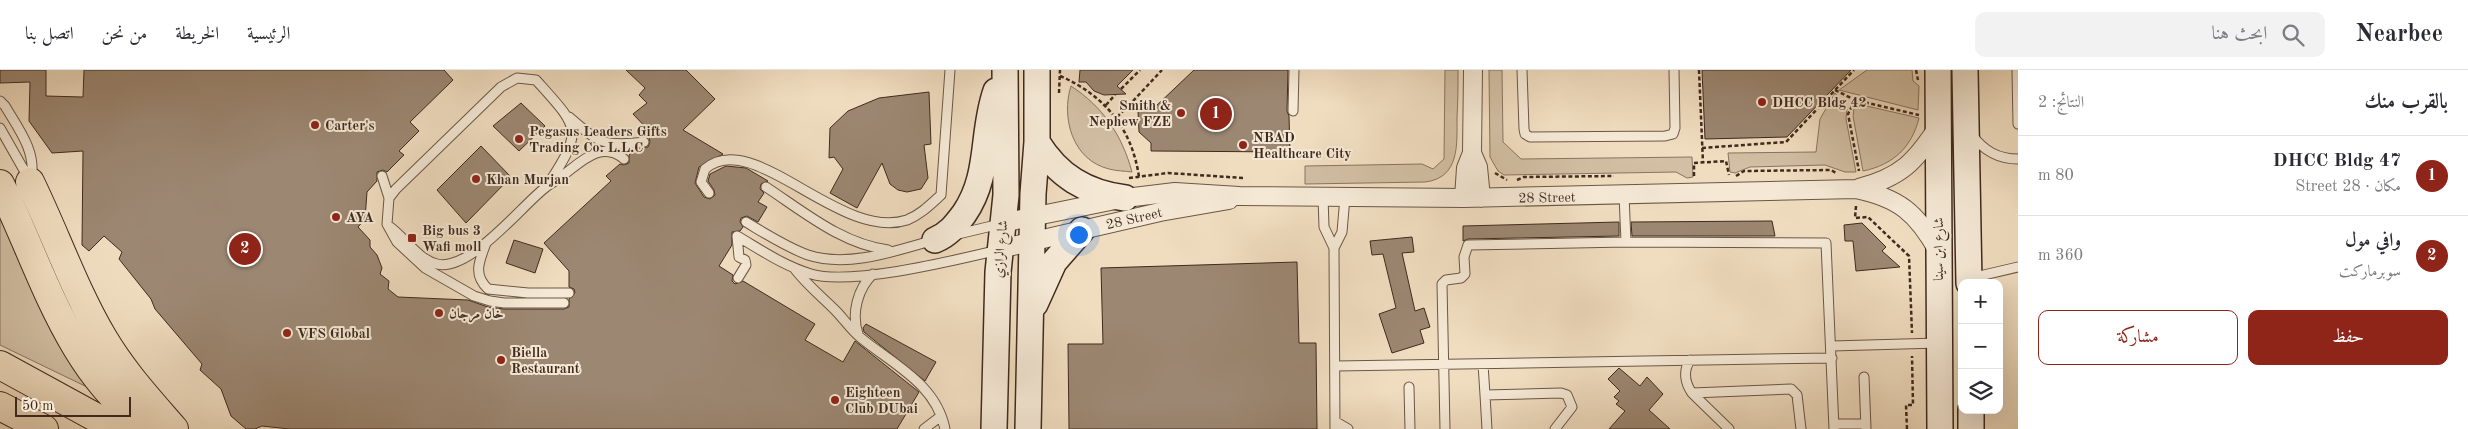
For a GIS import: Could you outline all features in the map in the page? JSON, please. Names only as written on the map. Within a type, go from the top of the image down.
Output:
[{"type":"highway","points":[[30,182],[80,293],[103,338],[136,385],[174,429]]},
{"type":"highway","points":[[2,184],[42,278],[85,362],[122,406],[151,429]]},
{"type":"highway","points":[[0,365],[117,429]]},
{"type":"highway","points":[[0,406],[44,429]]},
{"type":"street","points":[[935,240],[953,229],[978,190],[983,169],[990,111],[1005,70]]},
{"type":"street","name":"شارع الرازي","points":[[994,429],[998,272],[1006,195],[1005,70]]},
{"type":"street","points":[[1473,70],[1472,153],[1466,168],[1473,198]]},
{"type":"street","points":[[1965,70],[1969,279]]},
{"type":"street","points":[[1030,424],[1032,216],[1037,142],[1048,73]]},
{"type":"street","points":[[1856,189],[1901,172],[1920,154],[1933,100]]},
{"type":"street","points":[[1933,100],[1948,137],[1952,265],[1958,274],[1967,279]]},
{"type":"street","name":"شارع ابن سينا","points":[[1933,100],[1938,251],[1940,429]]},
{"type":"street","points":[[1037,142],[1052,163],[1075,183],[1091,191],[1125,188]]},
{"type":"street","name":"28 Street","points":[[1002,223],[1125,188],[1238,196],[1473,198],[1856,189]]},
{"type":"street","points":[[1856,189],[1878,194],[1904,207],[1925,228],[1938,251]]},
{"type":"street","name":"28 Street","points":[[1000,249],[1160,212],[1214,204],[1238,196]]},
{"type":"street","points":[[1030,334],[1036,303],[1050,269],[1062,250],[1082,230]]},
{"type":"street","points":[[1971,414],[1971,429]]},
{"type":"lane","points":[[530,70],[536,80],[569,116],[600,142],[617,146],[644,142]]},
{"type":"lane","points":[[709,192],[701,182],[704,168],[718,159],[747,161],[859,218],[890,222],[906,220],[922,212],[941,195],[950,70]]},
{"type":"lane","points":[[1293,111],[1294,70]]},
{"type":"lane","points":[[1522,70],[1524,130],[1525,134],[1530,137],[1666,136],[1672,134],[1675,128],[1674,70]]},
{"type":"lane","points":[[2017,70],[2018,124]]},
{"type":"lane","points":[[389,198],[506,83],[517,78],[536,80]]},
{"type":"lane","points":[[0,101],[5,106],[28,146],[32,167],[30,182]]},
{"type":"lane","points":[[547,186],[570,146],[572,136],[569,116]]},
{"type":"lane","points":[[1965,123],[1978,143],[1986,150],[1998,157],[2018,159]]},
{"type":"lane","points":[[0,128],[30,182]]},
{"type":"lane","points":[[387,224],[424,258],[435,264],[454,264],[486,242],[547,186],[595,152],[620,155],[624,159]]},
{"type":"lane","points":[[382,176],[389,198],[387,224],[397,242],[417,262],[474,296],[504,303],[564,303]]},
{"type":"lane","points":[[766,187],[819,222],[859,244],[894,251]]},
{"type":"lane","points":[[1624,195],[1626,242]]},
{"type":"lane","points":[[1323,197],[1324,227],[1334,248],[1336,425],[1348,429]]},
{"type":"lane","points":[[1334,248],[1342,232],[1345,197]]},
{"type":"lane","points":[[746,222],[790,247],[810,255],[833,260],[858,258],[894,251],[1002,223]]},
{"type":"lane","points":[[738,278],[746,265],[745,260],[739,257],[737,236],[794,268],[813,275],[841,278],[873,274],[1000,249]]},
{"type":"lane","points":[[486,242],[478,268],[478,276],[488,288],[520,292],[569,293]]},
{"type":"lane","points":[[1445,429],[1442,284],[1446,280],[1461,278],[1465,274],[1464,257],[1468,245],[1626,242],[1822,242],[1827,247],[1834,427],[1866,426],[1864,376]]},
{"type":"lane","points":[[1973,279],[2018,267]]},
{"type":"lane","points":[[794,268],[805,283],[859,336],[922,384],[934,399],[945,429]]},
{"type":"lane","points":[[859,336],[855,317],[859,292],[863,284],[873,274]]},
{"type":"lane","points":[[1832,346],[1939,342]]},
{"type":"lane","points":[[1336,366],[1832,358]]},
{"type":"lane","points":[[1690,360],[1687,365],[1686,380],[1692,394],[1728,429]]},
{"type":"lane","points":[[1483,364],[1487,429]]},
{"type":"lane","points":[[1409,387],[1410,429]]},
{"type":"lane","points":[[1692,394],[1791,389],[1795,391],[1798,399],[1801,429]]},
{"type":"lane","points":[[1485,395],[1561,393],[1567,395],[1572,407],[1556,429]]},
{"type":"lane","points":[[924,429],[941,416]]},
{"type":"path","points":[[1048,73],[1060,70]]},
{"type":"path","points":[[1121,89],[1140,70]]},
{"type":"path","points":[[1133,100],[1162,70]]},
{"type":"path","points":[[1699,70],[1703,162]]},
{"type":"path","points":[[1702,148],[1786,142],[1854,70]]},
{"type":"path","points":[[1916,70],[1916,78],[1933,100]]},
{"type":"path","points":[[1048,73],[1058,95]]},
{"type":"path","points":[[1048,73],[1092,93],[1106,105],[1116,117],[1134,151],[1139,176]]},
{"type":"path","points":[[1835,90],[1855,100],[1933,100]]},
{"type":"path","points":[[1106,105],[1115,95]]},
{"type":"path","points":[[1855,100],[1848,114],[1860,174],[1855,175],[1855,218],[1868,217],[1909,256],[1913,405],[1906,405],[1907,429]]},
{"type":"path","points":[[1116,117],[1128,106]]},
{"type":"path","points":[[1692,180],[1694,178],[1694,163],[1726,161],[1728,174],[1732,176],[1744,171],[1831,170],[1839,176]]},
{"type":"path","points":[[1491,169],[1503,179],[1512,181],[1524,177],[1620,176]]},
{"type":"path","points":[[1125,188],[1139,176],[1184,174],[1244,178]]},
{"type":"shaded area","points":[[1445,70],[1458,70],[1458,76],[1456,148],[1451,167],[1445,174],[1425,182],[1305,184],[1305,166],[1422,164],[1433,169],[1444,159]]},
{"type":"shaded area","points":[[1489,70],[1502,70],[1503,142],[1521,159],[1692,157],[1693,177],[1687,178],[1676,172],[1504,175],[1498,171],[1490,157]]},
{"type":"shaded area","points":[[1867,70],[1912,70],[1913,81],[1919,86],[1918,110],[1839,90]]},
{"type":"shaded area","points":[[1071,86],[1093,103],[1110,123],[1123,146],[1132,172],[1112,170],[1096,164],[1086,157],[1078,147],[1072,136],[1069,124],[1068,98]]},
{"type":"shaded area","points":[[1835,93],[1847,109],[1846,119],[1856,172],[1845,172],[1825,165],[1750,167],[1735,173],[1730,172],[1728,153],[1816,152],[1820,119]]},
{"type":"shaded area","points":[[1858,104],[1919,118],[1912,138],[1900,153],[1883,164],[1863,171],[1853,116],[1854,108]]},
{"type":"shaded area","points":[[0,202],[87,387],[0,345]]},
{"type":"building","points":[[0,70],[46,70],[46,96],[83,97],[84,70],[444,70],[453,80],[410,122],[419,131],[399,151],[404,155],[387,172],[383,170],[377,172],[377,181],[367,192],[365,219],[358,227],[370,240],[370,247],[377,255],[382,268],[380,274],[389,281],[388,289],[398,297],[468,300],[488,307],[504,309],[564,309],[569,307],[569,299],[575,293],[574,289],[569,287],[569,271],[544,243],[611,181],[606,176],[620,164],[629,163],[629,155],[636,149],[648,147],[649,138],[653,135],[633,114],[647,103],[639,95],[645,88],[626,70],[686,70],[715,99],[683,130],[723,154],[699,167],[695,183],[704,197],[710,199],[715,195],[708,181],[710,174],[726,166],[746,168],[768,181],[761,184],[760,189],[764,193],[758,202],[767,207],[758,222],[747,216],[741,218],[740,222],[743,227],[740,231],[732,232],[732,245],[719,266],[733,275],[732,281],[735,284],[743,281],[815,324],[805,340],[843,362],[855,341],[919,392],[897,429],[289,429],[262,426],[255,429],[246,429],[231,416],[221,389],[200,370],[202,364],[155,309],[151,299],[119,259],[122,252],[104,236],[89,251],[82,245],[83,151],[52,153],[29,121],[30,82],[0,83]]},
{"type":"building","points":[[1080,70],[1133,70],[1117,86],[1126,94],[1104,95],[1094,91],[1086,82],[1079,82]]},
{"type":"building","points":[[1194,70],[1288,70],[1287,111],[1289,116],[1290,152],[1151,151],[1151,143],[1139,132],[1138,111],[1155,107]]},
{"type":"building","name":"DHCC Bldg 42","points":[[1702,70],[1851,70],[1787,137],[1705,139]]},
{"type":"building","points":[[929,92],[931,144],[924,145],[928,178],[921,189],[907,192],[898,190],[890,184],[882,163],[857,208],[830,193],[843,169],[834,157],[829,158],[830,128],[848,111],[879,98]]},
{"type":"building","name":"Pegasus Leaders Gifts Trading Co. L.L.C","points":[[521,103],[545,126],[519,151],[493,126]]},
{"type":"building","points":[[481,146],[511,177],[466,223],[437,190]]},
{"type":"building","points":[[1772,221],[1775,236],[1632,236],[1631,222]]},
{"type":"building","points":[[1619,222],[1619,236],[1468,239],[1463,241],[1463,226]]},
{"type":"building","points":[[1862,223],[1886,247],[1882,251],[1900,267],[1856,271],[1853,241],[1845,241],[1844,225]]},
{"type":"building","points":[[1412,237],[1414,252],[1402,253],[1415,311],[1424,308],[1430,327],[1420,330],[1424,343],[1392,353],[1379,314],[1396,308],[1383,254],[1372,255],[1370,241]]},
{"type":"building","points":[[514,240],[543,249],[535,273],[506,263]]},
{"type":"building","points":[[1297,262],[1299,343],[1316,343],[1317,429],[1069,429],[1068,344],[1103,344],[1101,268]]},
{"type":"building","points":[[866,324],[936,362],[925,381],[864,332],[863,328]]},
{"type":"building","points":[[1619,368],[1640,386],[1647,377],[1663,394],[1649,410],[1670,429],[1609,429],[1625,411],[1616,404],[1619,401],[1614,397],[1620,391],[1608,379]]},
{"type":"place","name":"DHCC Bldg 42","points":[[1762,102]]},
{"type":"place","name":"Smith & Nephew FZE","points":[[1181,113]]},
{"type":"place","name":"DHCC Bldg 47","points":[[1216,114]]},
{"type":"place","name":"Carter's","points":[[315,125]]},
{"type":"place","name":"Pegasus Leaders Gifts Trading Co. L.L.C","points":[[519,139]]},
{"type":"place","name":"NBAD Healthcare City","points":[[1243,145]]},
{"type":"place","name":"Khan Murjan","points":[[476,179]]},
{"type":"place","name":"AYA","points":[[336,217]]},
{"type":"place","name":"Big bus 3 Wafi moll","points":[[412,238]]},
{"type":"place","name":"وافي مول","points":[[245,249]]},
{"type":"place","name":"خان مرجان","points":[[439,313]]},
{"type":"place","name":"VFS Global","points":[[287,333]]},
{"type":"place","name":"Biella Restaurant","points":[[501,360]]},
{"type":"place","name":"Eighteen Club DUbai","points":[[835,400]]}]
